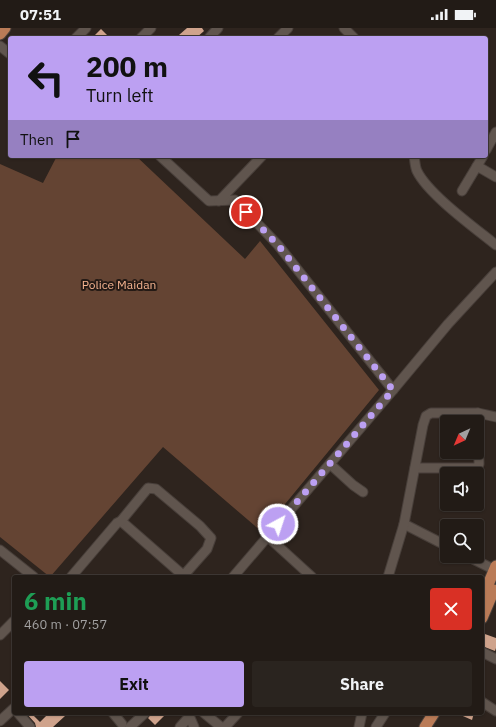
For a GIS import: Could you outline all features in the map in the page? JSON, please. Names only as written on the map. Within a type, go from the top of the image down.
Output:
[{"type":"main road","points":[[0,34],[5,28]]},
{"type":"main road","points":[[484,594],[495,568]]},
{"type":"main road","points":[[484,613],[496,586]]},
{"type":"main road","points":[[425,727],[433,715]]},
{"type":"main road","points":[[434,727],[442,715]]},
{"type":"street","points":[[78,36],[86,28]]},
{"type":"street","points":[[143,36],[151,28]]},
{"type":"street","points":[[211,36],[218,28]]},
{"type":"street","points":[[280,36],[288,28]]},
{"type":"street","points":[[344,28],[352,36]]},
{"type":"street","points":[[0,46],[8,52]]},
{"type":"street","points":[[488,146],[496,132]]},
{"type":"street","points":[[164,158],[209,202],[235,200],[278,245],[393,390]]},
{"type":"street","points":[[219,201],[260,158]]},
{"type":"street","points":[[414,158],[417,171],[427,184],[441,199],[496,246]]},
{"type":"street","points":[[462,191],[482,158]]},
{"type":"street","points":[[477,166],[496,177]]},
{"type":"street","points":[[235,575],[448,324],[496,272]]},
{"type":"street","points":[[389,575],[404,524],[423,424],[426,416],[431,413],[478,413],[496,417]]},
{"type":"street","points":[[415,468],[477,468],[479,464],[478,413]]},
{"type":"street","points":[[330,464],[363,492]]},
{"type":"street","points":[[73,575],[148,488],[156,489],[184,512],[211,538],[207,549],[186,575]]},
{"type":"street","points":[[121,521],[174,569],[183,575]]},
{"type":"street","points":[[404,524],[440,542]]},
{"type":"street","points":[[267,536],[310,575]]},
{"type":"street","points":[[0,550],[31,575]]},
{"type":"street","points":[[483,563],[495,568]]},
{"type":"street","points":[[0,635],[12,623]]},
{"type":"street","points":[[484,653],[496,659]]},
{"type":"street","points":[[484,703],[496,710]]},
{"type":"street","points":[[0,721],[12,710]]},
{"type":"street","points":[[20,715],[30,727]]},
{"type":"street","points":[[115,715],[125,726],[141,715]]},
{"type":"street","points":[[180,727],[189,715]]},
{"type":"street","points":[[189,715],[194,727]]},
{"type":"street","points":[[206,715],[221,727]]},
{"type":"street","points":[[225,727],[236,715]]},
{"type":"street","points":[[359,727],[362,715]]},
{"type":"street","points":[[376,727],[384,715]]},
{"type":"green space","name":"Police Maidan","points":[[56,158],[138,158],[245,259],[260,241],[379,390],[262,532],[163,447],[52,575],[48,575],[0,537],[0,164],[43,183]]},
{"type":"building","points":[[187,28],[202,28],[204,31],[198,36],[179,35]]},
{"type":"building","points":[[101,29],[108,36],[94,36]]},
{"type":"building","points":[[484,634],[496,638],[495,651],[484,647]]},
{"type":"building","points":[[0,681],[9,690],[0,699]]},
{"type":"building","points":[[28,715],[33,715],[40,722],[47,715],[65,716],[53,727],[36,727],[35,723]]},
{"type":"building","points":[[150,715],[165,715],[155,725],[148,718]]},
{"type":"building","points":[[461,715],[473,715],[472,720]]},
{"type":"route","points":[[246,212],[278,245],[393,390],[278,524]]}]
